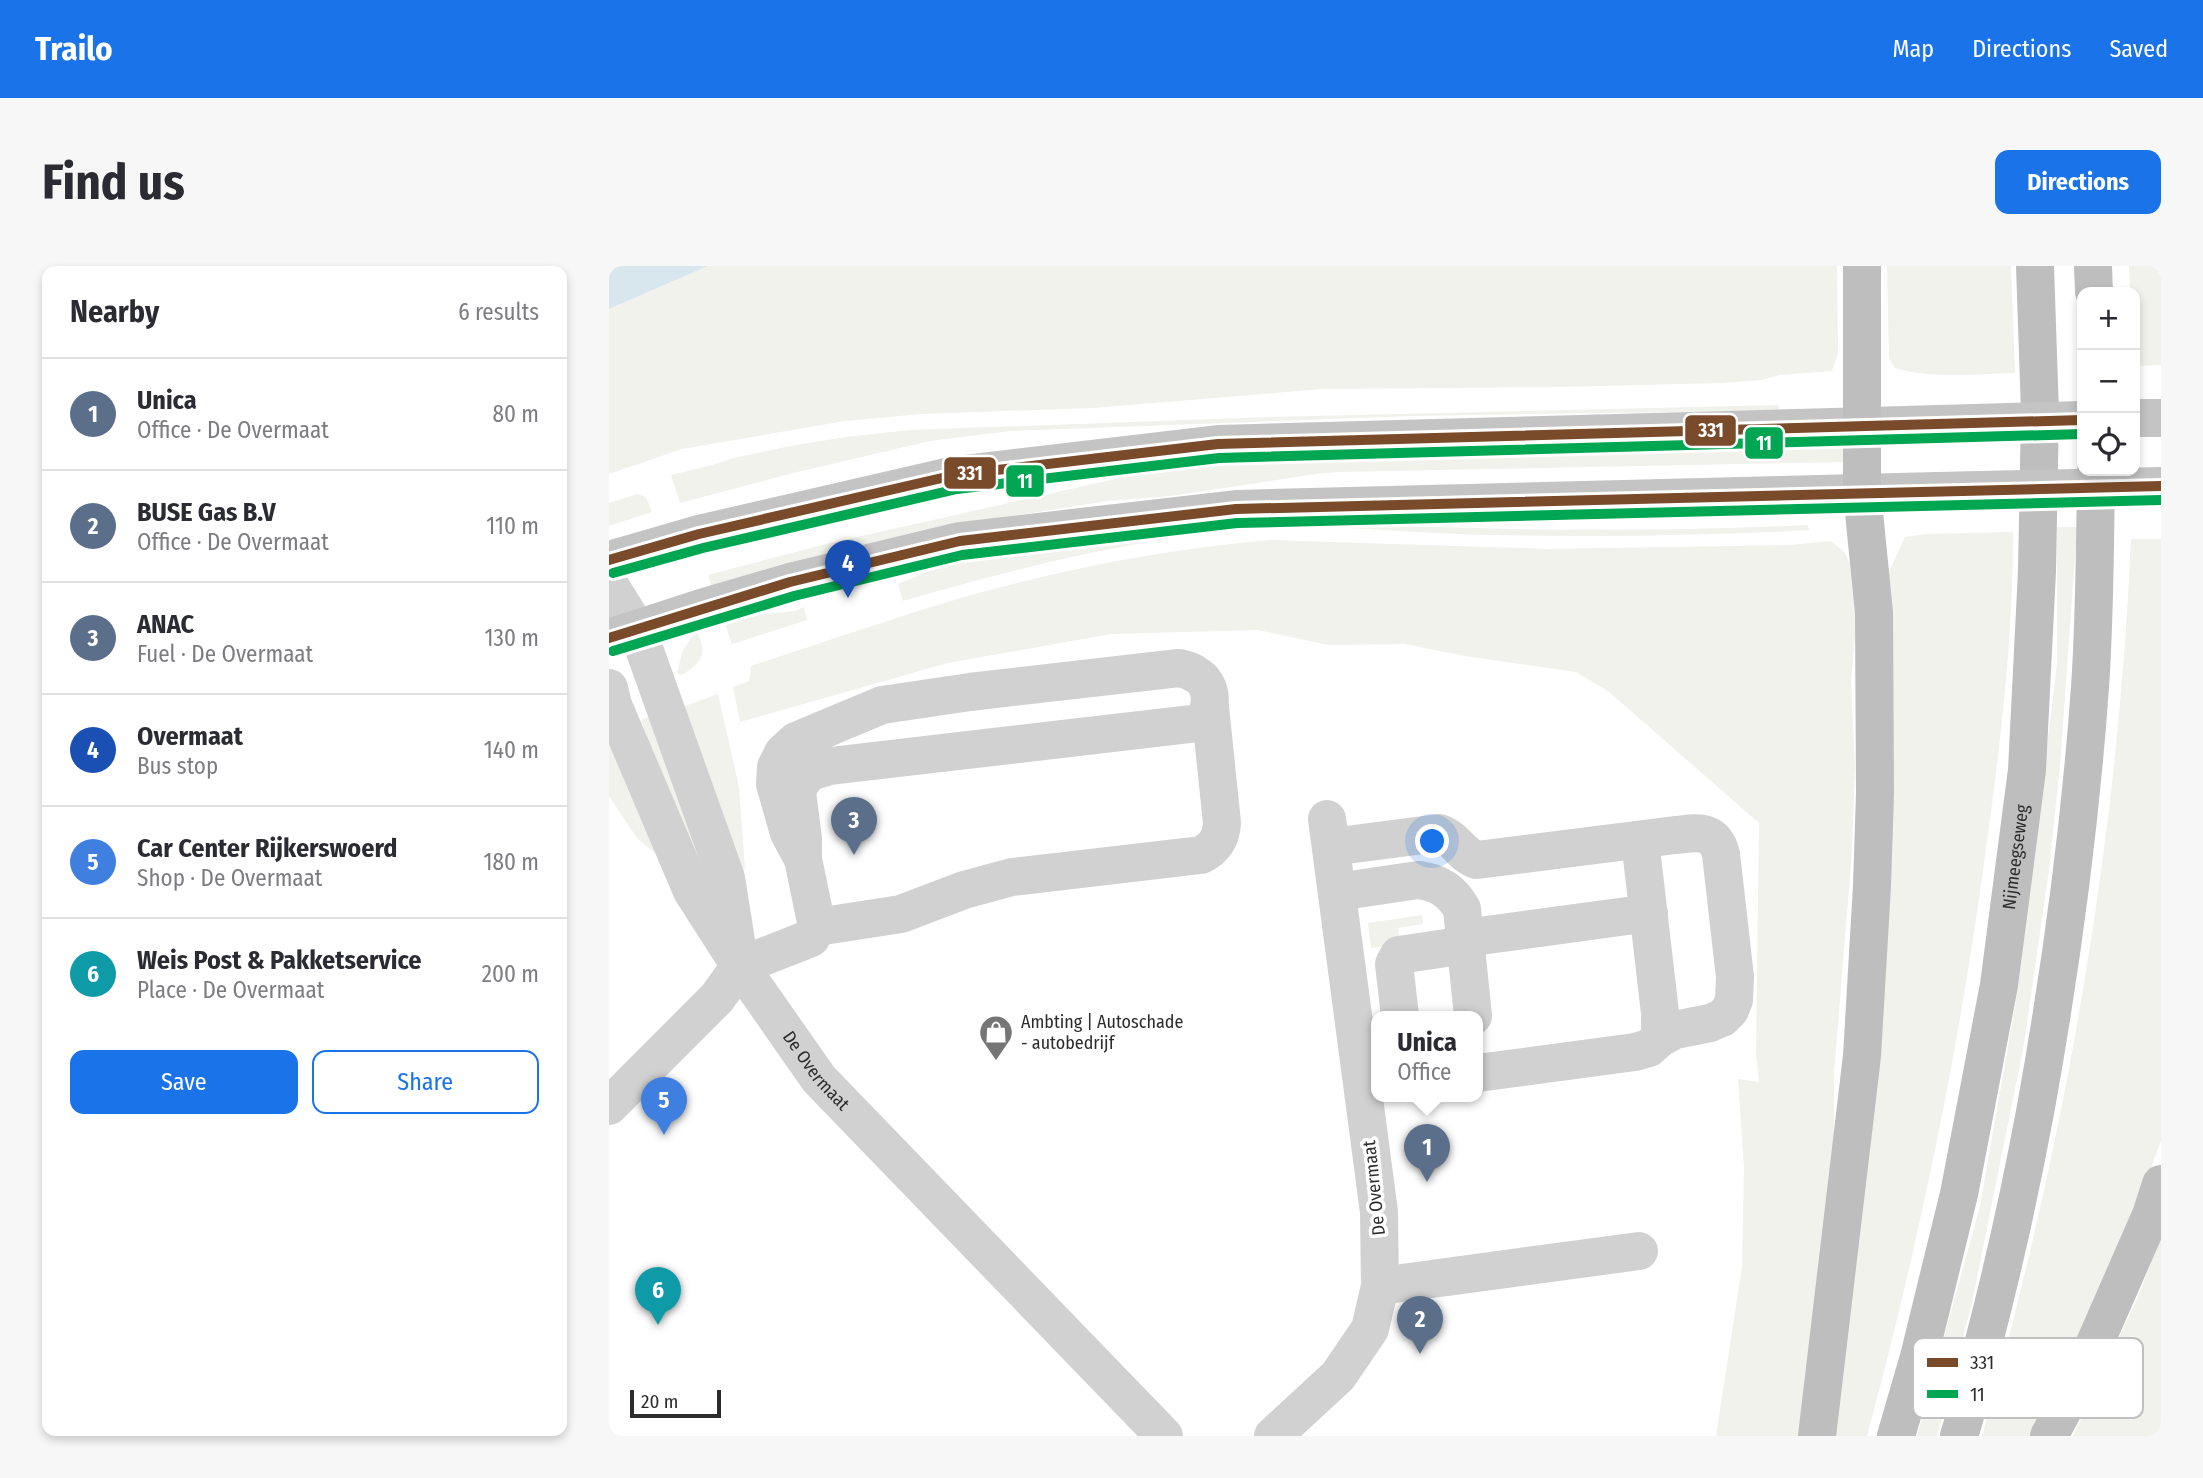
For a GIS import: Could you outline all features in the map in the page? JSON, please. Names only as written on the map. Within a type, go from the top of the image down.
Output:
[{"type":"highway","points":[[1817,1436],[1862,1056],[1872,886],[1875,793],[1874,614],[1862,492],[1862,266]]},
{"type":"highway","name":"Nijmeegseweg","points":[[1924,1338],[1959,1194],[1999,985],[2027,770],[2037,571],[2040,426],[2035,266]]},
{"type":"highway","points":[[2092,266],[2094,287]]},
{"type":"highway","points":[[1985,1338],[2022,1179],[2049,1033],[2064,932],[2090,686],[2096,476]]},
{"type":"highway","points":[[2097,1338],[2151,1215],[2161,1184]]},
{"type":"highway","name":"Nijmeegseweg","points":[[1896,1436],[1913,1378]]},
{"type":"highway","points":[[1959,1436],[1964,1418]]},
{"type":"highway","points":[[2049,1436],[2059,1418]]},
{"type":"main road","points":[[2140,418],[2161,418]]},
{"type":"main road","points":[[609,560],[699,534],[955,475],[1218,444],[2077,420]]},
{"type":"main road","points":[[623,633],[790,582],[960,541],[1236,509],[2161,486]]},
{"type":"street","name":"De Overmaat","points":[[609,584],[623,633],[726,878],[740,966]]},
{"type":"street","points":[[803,859],[789,833],[775,784],[776,767],[783,753],[796,741],[883,705],[948,695],[1179,668],[1194,672],[1204,680],[1210,707],[1221,832],[1218,842],[1210,851],[1201,855],[1012,877],[964,890],[901,914],[817,927]]},
{"type":"street","name":"De Overmaat","points":[[609,688],[613,705],[692,891],[740,966],[819,1079],[1164,1436]]},
{"type":"street","points":[[609,1105],[717,998],[740,966],[811,938],[817,927],[803,859],[797,792],[809,772],[831,766],[1187,726],[1199,723],[1205,718],[1210,707]]},
{"type":"street","name":"De Overmaat","points":[[1273,1436],[1339,1377],[1370,1329],[1380,1286],[1379,1212],[1329,833],[1439,833],[1451,838],[1470,858],[1477,860],[1640,840]]},
{"type":"street","points":[[1483,1067],[1635,1052],[1649,1048],[1675,1030],[1710,1023],[1730,1010],[1734,1000],[1735,977],[1721,854],[1718,841],[1713,837],[1694,834],[1640,840],[1660,1013],[1660,1038]]},
{"type":"street","points":[[1337,891],[1406,881],[1430,882],[1440,886],[1457,900],[1462,909],[1472,1011]]},
{"type":"street","points":[[1399,1011],[1394,964],[1399,955],[1649,913]]},
{"type":"street","points":[[1380,1286],[1639,1251]]},
{"type":"shaded area","points":[[609,266],[708,266],[609,309]]},
{"type":"shaded area","points":[[708,266],[1837,266],[1838,353],[1832,371],[1722,383],[1322,389],[1092,408],[921,414],[845,421],[682,449],[609,474],[609,309]]},
{"type":"shaded area","points":[[1887,266],[2011,266],[2015,373],[1939,375],[1895,368],[1889,358]]},
{"type":"shaded area","points":[[2129,266],[2161,266],[2161,365],[2140,366],[2140,287],[2130,287]]},
{"type":"shaded area","points":[[1778,405],[1778,410],[1413,416],[1010,431],[930,441],[680,503],[671,475],[790,446],[910,430],[1268,417]]},
{"type":"shaded area","points":[[1846,441],[1846,462],[1316,474],[1000,518],[712,587],[708,575],[826,544],[1178,465],[1300,455]]},
{"type":"shaded area","points":[[638,494],[646,497],[652,512],[609,526],[609,503]]},
{"type":"shaded area","points":[[1365,524],[1586,530],[1807,525],[1810,530],[1568,536],[1321,527],[1265,528],[1173,538],[1082,555],[903,601],[898,584],[959,559],[1182,528]]},
{"type":"shaded area","points":[[2057,527],[2077,527],[2060,766],[2049,869],[2024,1044],[1963,1338],[1944,1338],[1980,1206],[2017,995],[2057,664]]},
{"type":"shaded area","points":[[2013,532],[2008,659],[1994,786],[1973,942],[1934,1155],[1903,1296],[1867,1436],[1826,1436],[1888,574],[1905,537]]},
{"type":"shaded area","points":[[2131,539],[2161,539],[2161,1141],[2121,1249],[2080,1338],[2009,1338],[2062,1104],[2083,992],[2114,766]]},
{"type":"shaded area","points":[[1269,540],[1548,549],[1790,545],[1831,541],[1845,553],[1850,565],[1856,626],[1851,681],[1855,765],[1852,851],[1834,1074],[1834,1156],[1798,1436],[1716,1436],[1742,1267],[1744,1168],[1738,1079],[1759,1082],[1756,1055],[1759,823],[1608,691],[1576,672],[1465,656],[1405,644],[1328,645],[1258,630],[1111,634],[948,663],[740,722],[733,687],[749,681],[751,666],[937,605],[1001,587],[1115,561]]},
{"type":"shaded area","points":[[804,607],[807,620],[732,644],[723,618],[795,611]]},
{"type":"shaded area","points":[[694,634],[698,634],[701,642],[701,658],[682,675],[677,673],[683,650]]},
{"type":"shaded area","points":[[718,694],[739,787],[745,869],[741,870],[682,707]]},
{"type":"shaded area","points":[[651,716],[715,892],[682,835],[641,720]]},
{"type":"shaded area","points":[[609,739],[655,853],[637,838],[609,796]]},
{"type":"shaded area","points":[[1422,915],[1423,924],[1398,928],[1400,944],[1371,948],[1368,923]]},
{"type":"shaded area","points":[[2161,1236],[2161,1436],[2073,1436],[2081,1418],[2143,1418],[2143,1338],[2119,1338]]},
{"type":"shaded area","points":[[1922,1418],[1942,1418],[1937,1436],[1917,1436]]},
{"type":"shaded area","points":[[1987,1418],[2043,1418],[2035,1436],[1982,1436]]},
{"type":"transit line","name":"331","points":[[609,560],[699,534],[955,475],[1218,444],[2077,420]]},
{"type":"transit line","name":"11","points":[[613,573],[703,548],[957,489],[1219,458],[2077,434]]},
{"type":"transit line","name":"331","points":[[609,638],[790,582],[960,541],[1236,509],[2161,486]]},
{"type":"transit line","name":"11","points":[[613,651],[794,596],[962,555],[1237,523],[2161,500]]},
{"type":"place","name":"Overmaat","points":[[848,598]]},
{"type":"place","name":"ANAC","points":[[854,855]]},
{"type":"place","name":"Ambting | Autoschade - autobedrijf","points":[[996,1062]]},
{"type":"place","name":"Car Center Rijkerswoerd","points":[[664,1135]]},
{"type":"place","name":"Unica","points":[[1427,1182]]},
{"type":"place","name":"Weis Post & Pakketservice","points":[[658,1325]]},
{"type":"place","name":"BUSE Gas B.V","points":[[1420,1354]]}]
